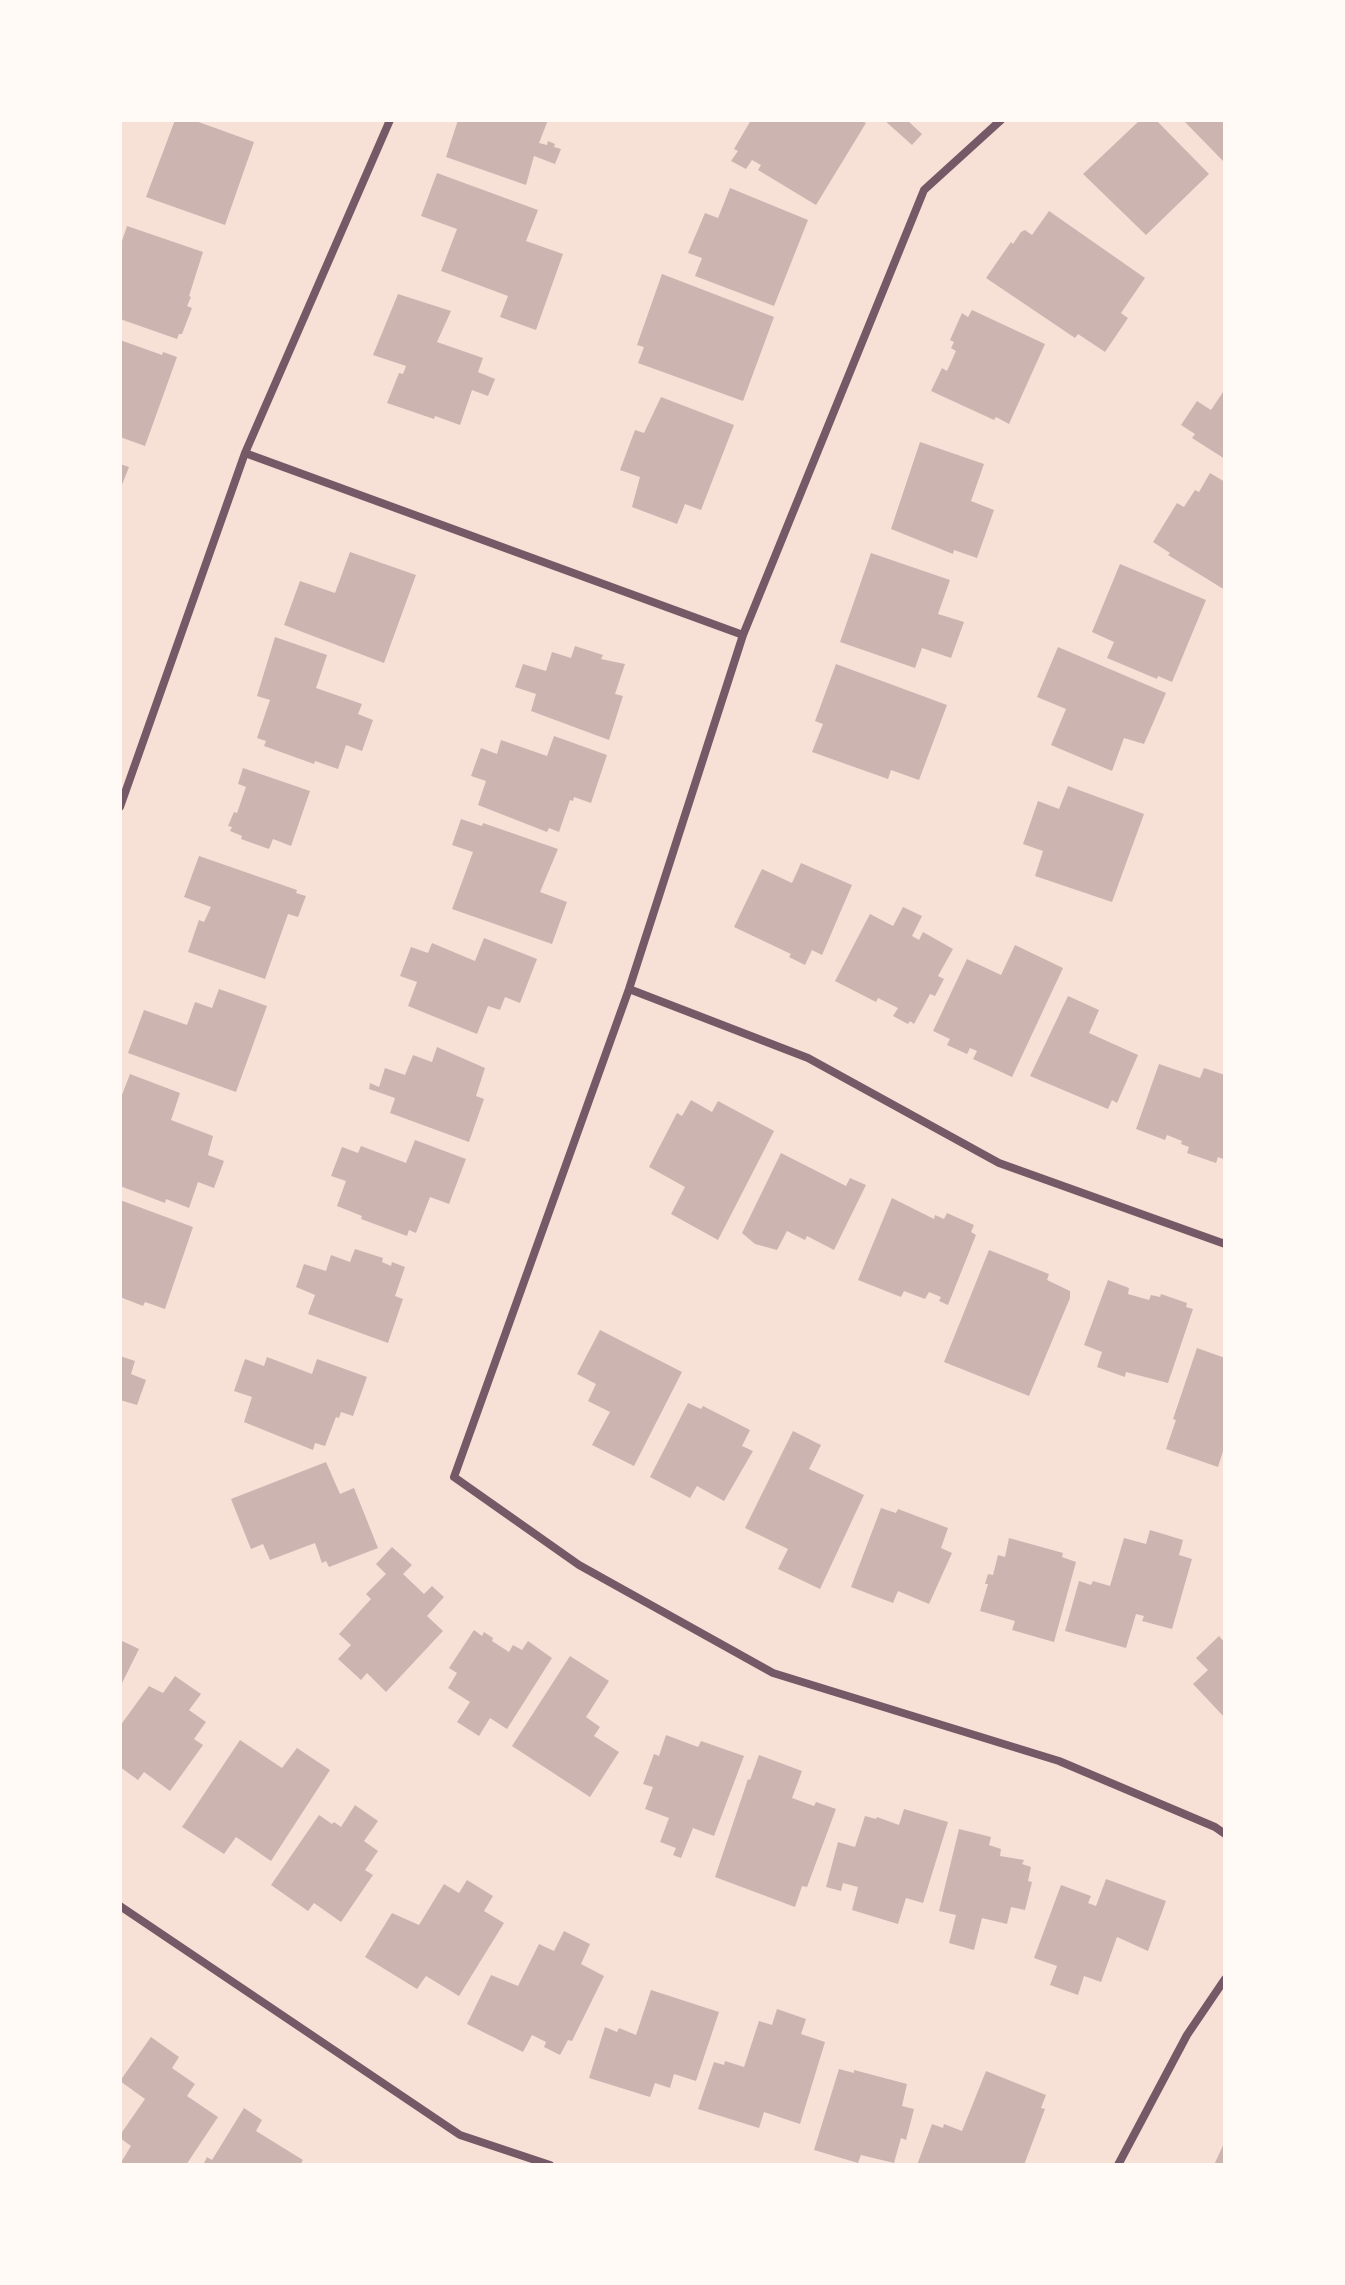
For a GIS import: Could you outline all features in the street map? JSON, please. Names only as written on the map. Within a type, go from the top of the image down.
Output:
[{"type":"street","points":[[120,807],[245,453],[390,120]]},
{"type":"street","points":[[1001,120],[924,190],[743,635],[629,989],[454,1477],[579,1565],[773,1673],[1059,1761],[1225,1834]]},
{"type":"street","points":[[245,453],[743,635]]},
{"type":"street","points":[[629,989],[808,1058],[999,1163],[1225,1244]]},
{"type":"street","points":[[120,1906],[460,2135],[550,2165]]},
{"type":"street","points":[[1118,2165],[1187,2035],[1225,1979]]},
{"type":"building","points":[[175,120],[193,120],[254,142],[225,225],[146,197]]},
{"type":"building","points":[[458,120],[548,120],[539,143],[547,145],[548,141],[561,149],[555,164],[534,156],[526,185],[446,157]]},
{"type":"building","points":[[751,120],[860,120],[866,123],[816,205],[758,170],[761,165],[752,160],[746,169],[731,161],[738,151],[734,149]]},
{"type":"building","points":[[884,120],[907,120],[922,134],[912,145]]},
{"type":"building","points":[[1140,120],[1156,120],[1209,174],[1146,235],[1083,174]]},
{"type":"building","points":[[1183,120],[1225,120],[1225,163]]},
{"type":"building","points":[[437,173],[538,210],[526,241],[563,254],[536,330],[500,317],[508,296],[441,271],[457,229],[421,216]]},
{"type":"building","points":[[730,188],[808,220],[774,306],[695,276],[702,258],[688,253],[705,213],[718,218]]},
{"type":"building","points":[[1049,211],[1145,278],[1121,313],[1128,318],[1105,352],[1078,334],[1075,338],[986,278],[1011,242],[1013,244],[1025,230],[1032,235]]},
{"type":"building","points":[[127,226],[203,252],[187,306],[192,308],[177,339],[120,319],[120,247]]},
{"type":"building","points":[[662,274],[774,317],[743,401],[638,363],[644,347],[637,345]]},
{"type":"building","points":[[398,294],[451,311],[437,342],[483,358],[478,372],[495,379],[488,396],[472,390],[460,425],[387,403],[399,373],[403,374],[406,366],[373,355]]},
{"type":"building","points":[[972,310],[1045,344],[1009,424],[931,391],[942,368],[947,371],[956,351],[951,348],[954,342],[950,340],[962,313],[968,317]]},
{"type":"building","points":[[120,340],[177,357],[145,446],[120,437]]},
{"type":"building","points":[[1225,389],[1225,459],[1192,438],[1195,434],[1181,425],[1197,401],[1211,410]]},
{"type":"building","points":[[661,397],[734,425],[701,510],[685,504],[677,524],[632,507],[640,477],[620,470],[635,430],[644,433]]},
{"type":"building","points":[[920,442],[984,464],[971,501],[994,510],[977,558],[954,550],[953,554],[891,529]]},
{"type":"building","points":[[120,464],[129,467],[120,490]]},
{"type":"building","points":[[1210,473],[1225,482],[1225,590],[1168,555],[1170,553],[1153,542],[1177,503],[1184,507],[1195,490],[1199,492]]},
{"type":"building","points":[[350,552],[416,575],[384,663],[284,625],[300,581],[335,593]]},
{"type":"building","points":[[871,553],[950,580],[938,614],[964,622],[951,658],[922,648],[915,668],[840,642]]},
{"type":"building","points":[[1120,564],[1206,600],[1172,682],[1107,658],[1114,642],[1092,632]]},
{"type":"building","points":[[275,637],[327,655],[316,688],[362,704],[358,714],[373,720],[362,751],[346,745],[338,769],[264,746],[266,741],[257,738],[270,700],[257,696]]},
{"type":"building","points":[[575,646],[603,655],[601,659],[625,664],[615,694],[623,696],[609,740],[531,711],[536,694],[515,687],[523,664],[546,671],[552,652],[571,658]]},
{"type":"building","points":[[1058,647],[1166,693],[1144,744],[1124,738],[1112,771],[1051,745],[1066,709],[1037,697]]},
{"type":"building","points":[[836,664],[947,705],[919,780],[891,770],[888,779],[812,752],[823,724],[815,721]]},
{"type":"building","points":[[554,736],[607,755],[591,803],[574,797],[573,801],[570,800],[559,832],[549,828],[547,832],[478,805],[486,781],[471,776],[481,748],[497,754],[501,740],[547,756]]},
{"type":"building","points":[[243,768],[310,791],[291,846],[273,839],[269,849],[241,839],[242,836],[230,831],[232,827],[228,826],[234,812],[237,813],[246,787],[238,784]]},
{"type":"building","points":[[1068,786],[1144,814],[1112,902],[1035,876],[1043,851],[1023,844],[1038,801],[1059,809]]},
{"type":"building","points":[[461,819],[482,826],[483,823],[558,849],[540,892],[567,902],[552,944],[452,909],[473,852],[452,845]]},
{"type":"building","points":[[199,856],[297,890],[296,893],[306,896],[298,917],[288,914],[265,979],[188,952],[199,920],[204,922],[211,907],[184,897]]},
{"type":"building","points":[[801,863],[852,885],[822,955],[812,950],[805,965],[789,957],[791,954],[734,927],[762,869],[792,883]]},
{"type":"building","points":[[903,907],[922,916],[912,936],[919,940],[923,932],[953,949],[938,976],[944,979],[935,996],[930,994],[914,1024],[893,1016],[898,1008],[878,998],[876,1002],[835,981],[870,914],[893,926]]},
{"type":"building","points":[[484,938],[537,959],[520,1003],[505,997],[500,1010],[488,1006],[477,1034],[408,1006],[417,982],[400,976],[411,947],[428,953],[432,943],[475,961]]},
{"type":"building","points":[[1015,945],[1063,968],[1012,1077],[973,1059],[977,1051],[970,1048],[967,1054],[947,1045],[950,1039],[933,1031],[967,959],[1001,975]]},
{"type":"building","points":[[219,989],[267,1006],[236,1092],[128,1053],[144,1010],[187,1025],[195,1002],[212,1008]]},
{"type":"building","points":[[1068,996],[1099,1010],[1089,1033],[1138,1055],[1117,1103],[1112,1100],[1108,1109],[1030,1076]]},
{"type":"building","points":[[437,1047],[485,1068],[476,1096],[484,1099],[469,1142],[390,1113],[395,1098],[369,1089],[370,1083],[379,1087],[385,1068],[405,1075],[413,1055],[432,1062]]},
{"type":"building","points":[[1159,1064],[1200,1078],[1204,1068],[1225,1075],[1223,1159],[1218,1157],[1216,1163],[1187,1153],[1189,1147],[1181,1144],[1182,1141],[1167,1135],[1165,1140],[1136,1129]]},
{"type":"building","points":[[130,1074],[180,1093],[171,1120],[213,1136],[208,1155],[224,1161],[214,1188],[198,1182],[189,1208],[166,1199],[165,1203],[120,1186],[120,1100]]},
{"type":"building","points":[[691,1100],[712,1112],[718,1101],[774,1131],[718,1240],[671,1214],[685,1187],[649,1167],[677,1113],[682,1116]]},
{"type":"building","points":[[415,1140],[466,1159],[449,1204],[430,1197],[416,1233],[409,1230],[407,1236],[361,1219],[362,1216],[337,1206],[346,1181],[331,1176],[342,1147],[358,1153],[361,1146],[406,1163]]},
{"type":"building","points":[[781,1153],[846,1186],[850,1178],[866,1185],[834,1250],[807,1236],[805,1240],[787,1231],[777,1250],[755,1244],[742,1233]]},
{"type":"building","points":[[892,1198],[934,1219],[935,1215],[944,1219],[947,1213],[974,1225],[971,1232],[976,1235],[948,1305],[939,1301],[941,1297],[929,1292],[925,1299],[904,1291],[901,1297],[858,1280]]},
{"type":"building","points":[[120,1200],[193,1227],[165,1309],[145,1302],[143,1306],[120,1297]]},
{"type":"building","points":[[355,1249],[383,1258],[382,1262],[391,1266],[392,1262],[405,1267],[395,1296],[403,1299],[388,1343],[308,1314],[315,1295],[296,1287],[304,1264],[326,1271],[331,1255],[350,1262]]},
{"type":"building","points":[[989,1250],[1049,1274],[1047,1280],[1070,1291],[1070,1298],[1029,1396],[944,1362]]},
{"type":"building","points":[[1108,1280],[1129,1288],[1128,1294],[1149,1300],[1151,1295],[1160,1297],[1161,1294],[1187,1303],[1186,1307],[1193,1309],[1168,1383],[1126,1372],[1125,1377],[1097,1367],[1102,1352],[1084,1345]]},
{"type":"building","points":[[600,1330],[682,1372],[634,1466],[592,1445],[610,1412],[588,1401],[596,1384],[577,1374]]},
{"type":"building","points":[[1197,1348],[1225,1358],[1225,1445],[1218,1467],[1166,1449]]},
{"type":"building","points":[[120,1356],[135,1361],[131,1374],[146,1380],[137,1405],[120,1400]]},
{"type":"building","points":[[267,1357],[312,1374],[317,1359],[367,1377],[353,1416],[341,1412],[339,1418],[336,1417],[325,1446],[315,1443],[313,1450],[244,1422],[252,1397],[234,1391],[245,1359],[264,1366]]},
{"type":"building","points":[[688,1403],[701,1409],[703,1406],[750,1430],[742,1446],[753,1451],[724,1501],[697,1486],[690,1498],[650,1477]]},
{"type":"building","points":[[793,1431],[821,1445],[809,1469],[864,1495],[820,1589],[778,1569],[788,1549],[745,1528]]},
{"type":"building","points":[[326,1462],[340,1494],[354,1488],[378,1548],[329,1567],[326,1561],[322,1563],[315,1543],[270,1560],[263,1544],[251,1549],[231,1499]]},
{"type":"building","points":[[881,1508],[896,1513],[898,1509],[948,1528],[941,1548],[952,1553],[929,1604],[898,1591],[893,1603],[851,1587]]},
{"type":"building","points":[[1150,1530],[1183,1540],[1179,1555],[1192,1559],[1172,1629],[1142,1621],[1144,1616],[1136,1614],[1126,1648],[1065,1631],[1079,1581],[1110,1586],[1124,1538],[1146,1544]]},
{"type":"building","points":[[1009,1538],[1063,1553],[1062,1557],[1076,1562],[1054,1642],[1012,1630],[1015,1621],[980,1611],[988,1574],[993,1575],[998,1555],[1005,1557]]},
{"type":"building","points":[[392,1547],[412,1565],[403,1574],[424,1594],[432,1586],[444,1597],[427,1616],[443,1631],[386,1692],[367,1673],[361,1680],[338,1659],[351,1645],[339,1634],[371,1599],[366,1594],[386,1574],[376,1564]]},
{"type":"building","points":[[474,1630],[482,1636],[484,1632],[509,1652],[513,1645],[522,1650],[528,1641],[552,1658],[507,1729],[490,1718],[479,1736],[457,1722],[470,1702],[448,1688],[457,1673],[449,1668]]},
{"type":"building","points":[[1219,1636],[1225,1643],[1225,1718],[1193,1684],[1208,1670],[1196,1658]]},
{"type":"building","points":[[120,1640],[139,1649],[120,1687]]},
{"type":"building","points":[[570,1656],[609,1681],[586,1717],[600,1727],[594,1736],[619,1752],[590,1797],[512,1746]]},
{"type":"building","points":[[175,1676],[201,1694],[189,1710],[206,1722],[194,1739],[203,1745],[170,1791],[144,1772],[138,1780],[120,1767],[120,1726],[149,1686],[163,1693]]},
{"type":"building","points":[[666,1735],[698,1747],[701,1741],[744,1756],[714,1836],[693,1828],[681,1858],[673,1855],[676,1848],[660,1842],[669,1818],[645,1809],[653,1787],[643,1784],[654,1754],[659,1756]]},
{"type":"building","points":[[240,1740],[282,1768],[297,1748],[330,1770],[271,1861],[236,1837],[224,1854],[182,1827]]},
{"type":"building","points":[[759,1755],[802,1771],[792,1798],[814,1806],[816,1802],[836,1809],[807,1887],[802,1886],[795,1907],[715,1877]]},
{"type":"building","points":[[355,1805],[378,1821],[364,1841],[378,1851],[365,1870],[373,1875],[341,1922],[314,1903],[308,1911],[271,1885],[319,1815],[341,1827]]},
{"type":"building","points":[[904,1809],[948,1822],[923,1903],[906,1898],[898,1924],[852,1910],[858,1887],[843,1883],[841,1891],[826,1887],[838,1842],[855,1847],[865,1816],[899,1825]]},
{"type":"building","points":[[959,1829],[991,1837],[989,1845],[1001,1849],[1000,1856],[1024,1860],[1022,1864],[1031,1867],[1028,1881],[1032,1882],[1025,1910],[1011,1907],[1007,1924],[982,1918],[974,1950],[949,1943],[956,1915],[939,1911]]},
{"type":"building","points":[[1106,1879],[1166,1901],[1148,1951],[1117,1937],[1101,1982],[1084,1976],[1078,1995],[1050,1985],[1057,1966],[1034,1958],[1061,1885],[1091,1896],[1088,1903],[1096,1906]]},
{"type":"building","points":[[467,1880],[493,1896],[484,1911],[504,1923],[459,1996],[426,1976],[417,1989],[365,1957],[392,1913],[419,1925],[444,1884],[459,1893]]},
{"type":"building","points":[[564,1931],[590,1944],[581,1964],[604,1976],[572,2041],[568,2040],[560,2055],[544,2047],[546,2042],[532,2035],[523,2052],[467,2024],[491,1975],[518,1986],[539,1944],[554,1951]]},
{"type":"building","points":[[651,1990],[719,2012],[696,2081],[674,2074],[670,2088],[655,2083],[650,2097],[589,2078],[605,2027],[617,2032],[619,2028],[636,2035]]},
{"type":"building","points":[[777,2009],[806,2019],[801,2034],[825,2042],[800,2124],[764,2112],[759,2128],[698,2109],[714,2062],[724,2065],[725,2061],[744,2067],[759,2021],[772,2025]]},
{"type":"building","points":[[151,2037],[179,2057],[172,2068],[195,2084],[187,2096],[218,2117],[186,2165],[120,2164],[131,2146],[120,2135],[145,2099],[120,2081]]},
{"type":"building","points":[[839,2069],[907,2084],[902,2106],[914,2109],[906,2140],[901,2138],[894,2163],[861,2155],[858,2163],[814,2150]]},
{"type":"building","points":[[986,2071],[1046,2095],[1041,2108],[1045,2109],[1024,2165],[917,2165],[932,2124],[943,2128],[944,2124],[962,2131]]},
{"type":"building","points":[[244,2108],[262,2120],[256,2131],[303,2160],[300,2165],[203,2165],[207,2157],[212,2160]]},
{"type":"building","points":[[1225,2141],[1225,2165],[1214,2165]]}]
